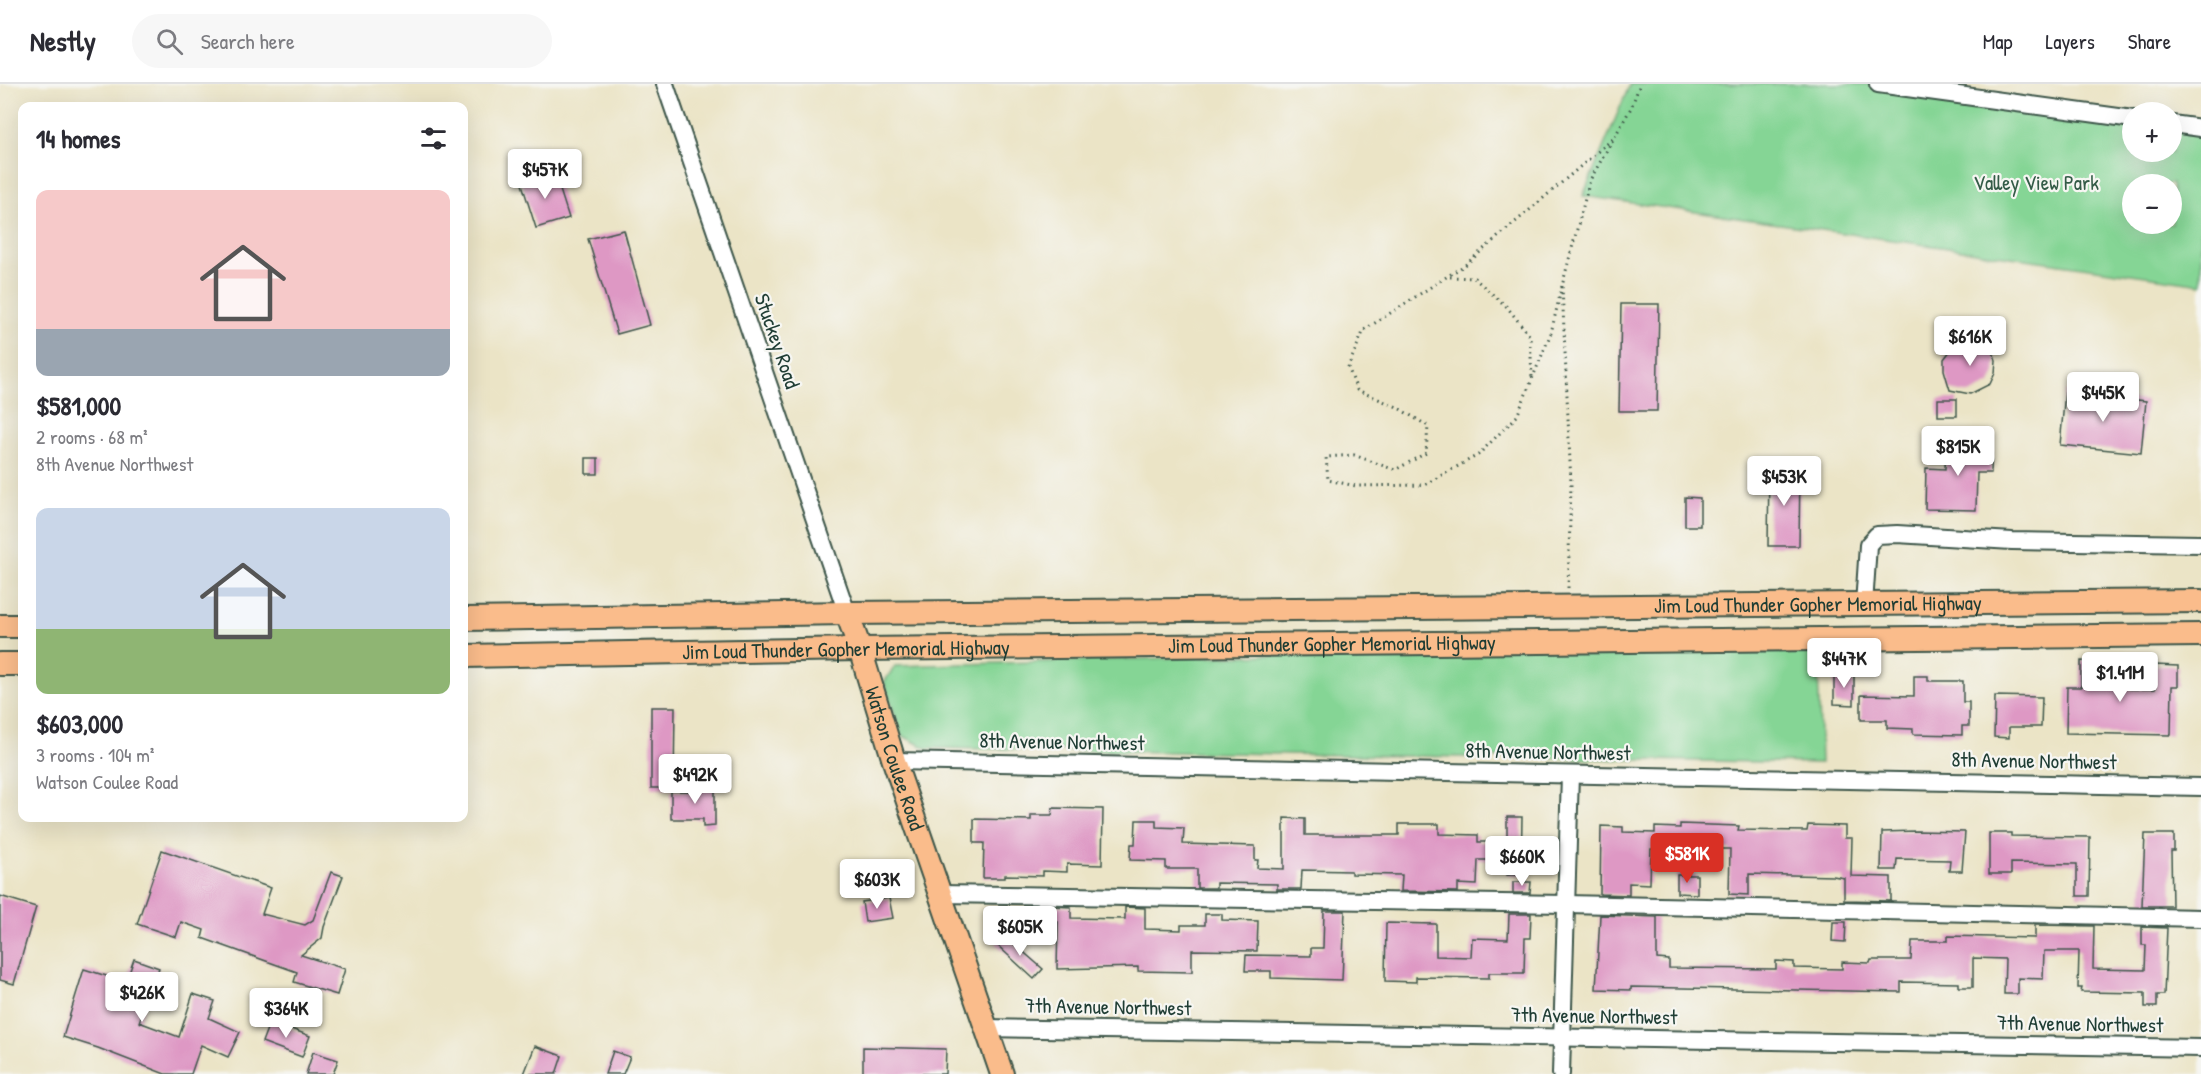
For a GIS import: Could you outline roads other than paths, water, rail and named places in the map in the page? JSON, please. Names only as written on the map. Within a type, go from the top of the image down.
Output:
[{"type":"main road","name":"Jim Loud Thunder Gopher Memorial Highway","points":[[468,619],[847,613],[2201,601]]},
{"type":"main road","name":"Watson Coulee Road","points":[[847,613],[894,761],[1002,1074]]},
{"type":"main road","points":[[0,626],[18,626]]},
{"type":"main road","name":"Jim Loud Thunder Gopher Memorial Highway","points":[[468,656],[860,649],[2201,635]]},
{"type":"main road","points":[[0,664],[18,664]]},
{"type":"street","name":"Stuckey Road","points":[[665,84],[847,613]]},
{"type":"street","points":[[1878,84],[2122,117]]},
{"type":"street","points":[[2182,125],[2201,128]]},
{"type":"street","points":[[1864,605],[1868,545],[1877,536],[1897,534],[2012,541],[2201,544]]},
{"type":"street","name":"8th Avenue Northwest","points":[[894,761],[2201,787]]},
{"type":"street","points":[[1561,1074],[1570,775]]},
{"type":"street","points":[[940,894],[1566,904],[2201,918]]},
{"type":"street","name":"7th Avenue Northwest","points":[[986,1028],[2201,1048]]},
{"type":"park label","name":"Valley View Park","points":[[2036,183]]}]
